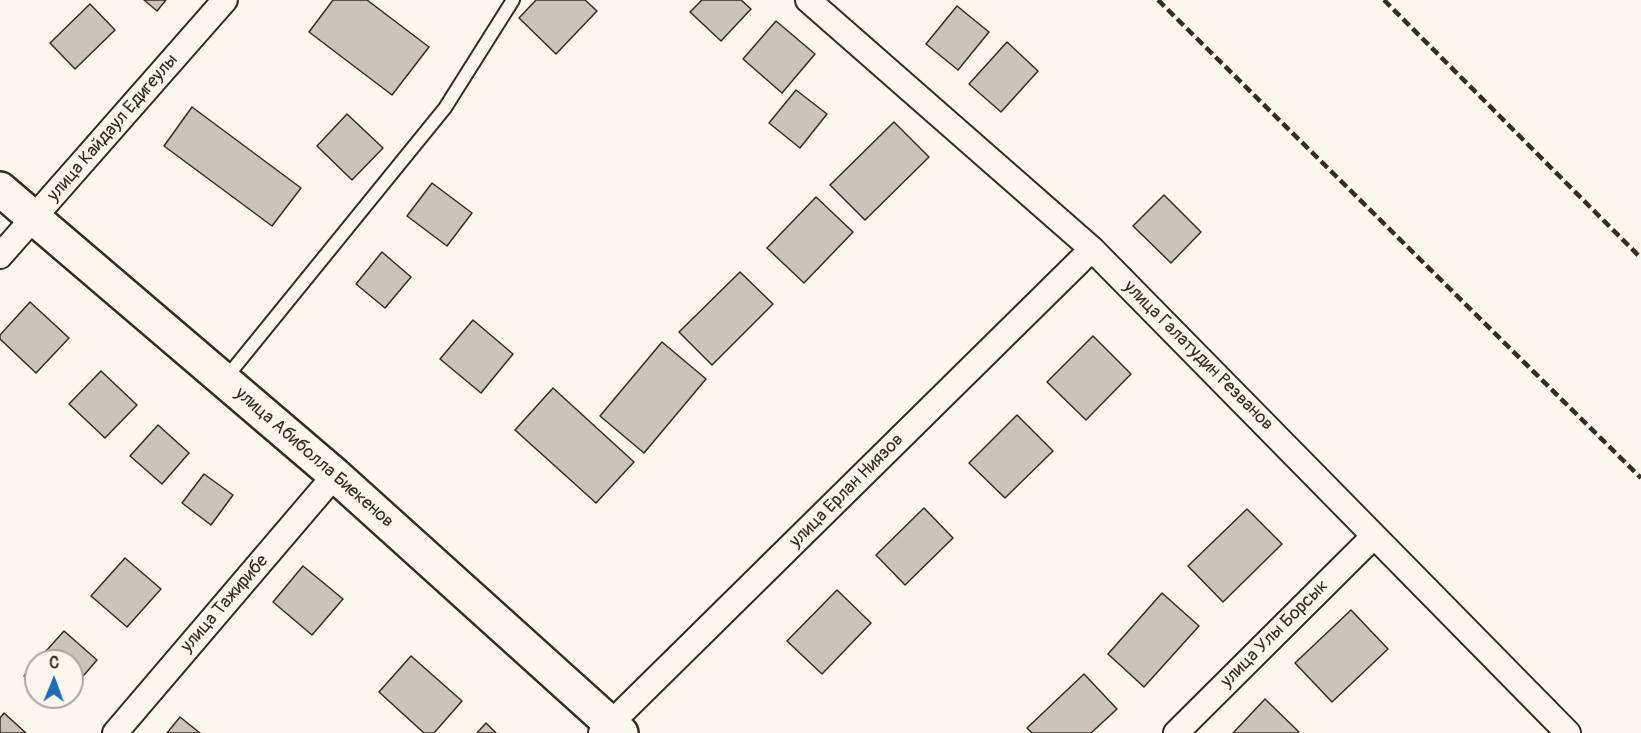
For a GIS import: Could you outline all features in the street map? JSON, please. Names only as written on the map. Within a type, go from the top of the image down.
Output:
[{"type":"street","name":"улица Кайдаул Едигеулы","points":[[0,256],[225,0]]},
{"type":"street","name":"улица Галатудин Резванов","points":[[808,0],[1092,249],[1568,733]]},
{"type":"street","name":"улица Абиболла Биекенов","points":[[0,189],[335,475],[611,730]]},
{"type":"street","name":"улица Ерлан Ниязов","points":[[611,730],[1092,249]]},
{"type":"street","name":"улица Тажирибе","points":[[115,733],[335,475]]},
{"type":"street","name":"улица Улы Борсык","points":[[1176,733],[1374,536]]},
{"type":"lane","points":[[224,380],[445,108],[513,0]]},
{"type":"building","points":[[144,0],[166,0],[157,11]]},
{"type":"building","points":[[333,0],[367,0],[429,47],[392,95],[309,32]]},
{"type":"building","points":[[536,0],[585,0],[597,11],[556,54],[519,18]]},
{"type":"building","points":[[702,0],[741,0],[751,9],[721,41],[690,12]]},
{"type":"building","points":[[90,4],[115,30],[75,69],[50,43]]},
{"type":"building","points":[[957,6],[989,32],[958,70],[926,44]]},
{"type":"building","points":[[776,21],[815,54],[782,93],[743,59]]},
{"type":"building","points":[[1007,42],[1038,71],[1001,112],[969,84]]},
{"type":"building","points":[[796,90],[827,114],[800,148],[769,123]]},
{"type":"building","points":[[192,107],[301,188],[272,226],[164,146]]},
{"type":"building","points":[[347,114],[383,148],[352,180],[317,146]]},
{"type":"building","points":[[894,122],[929,157],[865,220],[830,185]]},
{"type":"building","points":[[432,183],[472,213],[447,246],[407,216]]},
{"type":"building","points":[[1164,195],[1201,232],[1171,263],[1133,226]]},
{"type":"building","points":[[816,197],[853,232],[804,283],[767,248]]},
{"type":"building","points":[[382,252],[411,277],[385,308],[356,284]]},
{"type":"building","points":[[740,272],[773,304],[712,365],[679,332]]},
{"type":"building","points":[[30,302],[69,338],[36,373],[0,339],[0,335]]},
{"type":"building","points":[[473,320],[513,354],[481,393],[440,359]]},
{"type":"building","points":[[1093,336],[1131,374],[1086,420],[1047,382]]},
{"type":"building","points":[[662,342],[706,379],[644,453],[600,416]]},
{"type":"building","points":[[101,371],[137,405],[105,438],[69,404]]},
{"type":"building","points":[[553,388],[634,462],[596,503],[515,430]]},
{"type":"building","points":[[1017,415],[1053,451],[1005,498],[969,463]]},
{"type":"building","points":[[158,425],[189,453],[162,484],[130,456]]},
{"type":"building","points":[[204,474],[233,495],[211,525],[182,503]]},
{"type":"building","points":[[924,508],[953,538],[905,585],[876,555]]},
{"type":"building","points":[[1247,509],[1282,544],[1223,602],[1188,566]]},
{"type":"building","points":[[125,558],[161,589],[127,627],[91,596]]},
{"type":"building","points":[[303,566],[343,599],[312,635],[273,602]]},
{"type":"building","points":[[837,590],[871,623],[822,674],[787,641]]},
{"type":"building","points":[[1162,593],[1199,626],[1144,687],[1108,654]]},
{"type":"building","points":[[1351,610],[1388,649],[1332,702],[1295,663]]},
{"type":"building","points":[[64,631],[97,660],[84,675],[84,649],[48,649]]},
{"type":"building","points":[[411,656],[462,701],[434,733],[424,733],[379,692]]},
{"type":"building","points":[[1084,674],[1117,709],[1091,733],[1032,733],[1027,728]]},
{"type":"building","points":[[1265,699],[1299,732],[1298,733],[1233,733]]},
{"type":"building","points":[[4,713],[26,733],[0,733],[0,718]]},
{"type":"building","points":[[180,717],[200,733],[167,733]]},
{"type":"building","points":[[486,723],[496,733],[477,733]]},
{"type":"railway","points":[[1158,0],[1641,478]]},
{"type":"railway","points":[[1384,0],[1641,258]]}]
